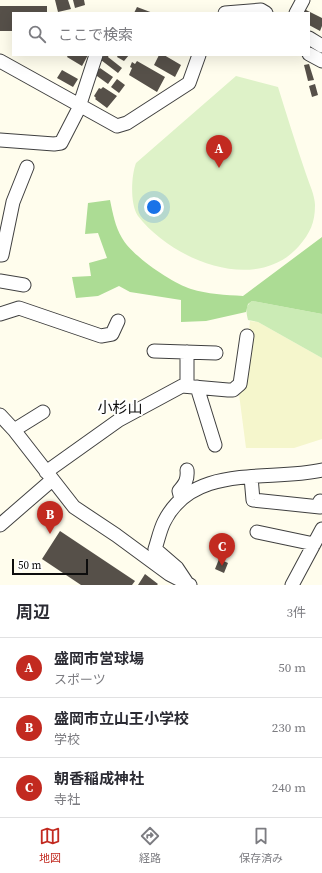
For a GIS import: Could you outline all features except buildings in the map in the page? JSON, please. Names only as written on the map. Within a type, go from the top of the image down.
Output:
[{"type":"street","points":[[297,12],[303,0]]},
{"type":"street","points":[[236,12],[261,10],[264,12]]},
{"type":"street","points":[[310,39],[322,46]]},
{"type":"street","points":[[310,55],[322,61]]},
{"type":"street","points":[[0,140],[59,144],[80,106],[96,56]]},
{"type":"street","points":[[0,61],[117,126],[127,123],[189,83],[200,57]]},
{"type":"street","points":[[0,255],[2,255],[13,202],[28,166]]},
{"type":"street","points":[[0,281],[24,285]]},
{"type":"street","points":[[0,314],[19,308],[101,336],[112,334],[118,321]]},
{"type":"street","points":[[0,525],[49,476],[119,420],[182,386],[228,390],[237,388],[240,384],[247,336]]},
{"type":"street","points":[[154,352],[216,353]]},
{"type":"street","points":[[187,352],[192,386],[215,445]]},
{"type":"street","points":[[14,430],[43,412]]},
{"type":"street","points":[[0,415],[14,430],[79,512],[116,535],[169,574],[189,585]]},
{"type":"street","points":[[181,499],[179,491],[185,484],[188,477],[187,470]]},
{"type":"street","points":[[189,585],[177,568],[155,549],[163,523],[181,499],[189,492],[215,482],[322,470]]},
{"type":"street","points":[[251,477],[253,500],[320,507],[320,501]]},
{"type":"street","points":[[292,585],[322,529]]},
{"type":"street","points":[[257,532],[314,544]]},
{"type":"green space","points":[[236,76],[278,87],[315,201],[315,211],[311,227],[299,246],[281,261],[260,268],[238,270],[215,266],[193,258],[171,246],[153,232],[138,216],[135,211],[132,190],[136,163]]},
{"type":"green space","points":[[110,200],[114,220],[122,238],[134,253],[163,275],[183,286],[203,292],[243,296],[322,237],[322,314],[252,301],[248,304],[246,312],[206,321],[181,322],[181,300],[130,292],[119,286],[98,296],[76,298],[72,277],[91,276],[89,263],[107,258],[98,233],[85,234],[88,203]]},
{"type":"green space","points":[[252,301],[322,314],[322,358],[258,322],[248,320],[247,309],[248,305]]},
{"type":"green space","points":[[250,321],[258,322],[322,358],[322,439],[294,448],[246,448],[239,394],[244,387]]},
{"type":"place","name":"盛岡市営球場","points":[[219,168]]},
{"type":"place","name":"盛岡市立山王小学校","points":[[50,534]]},
{"type":"place","name":"朝香稲成神社","points":[[222,566]]},
{"type":"district","name":"小杉山","points":[[120,407]]}]
